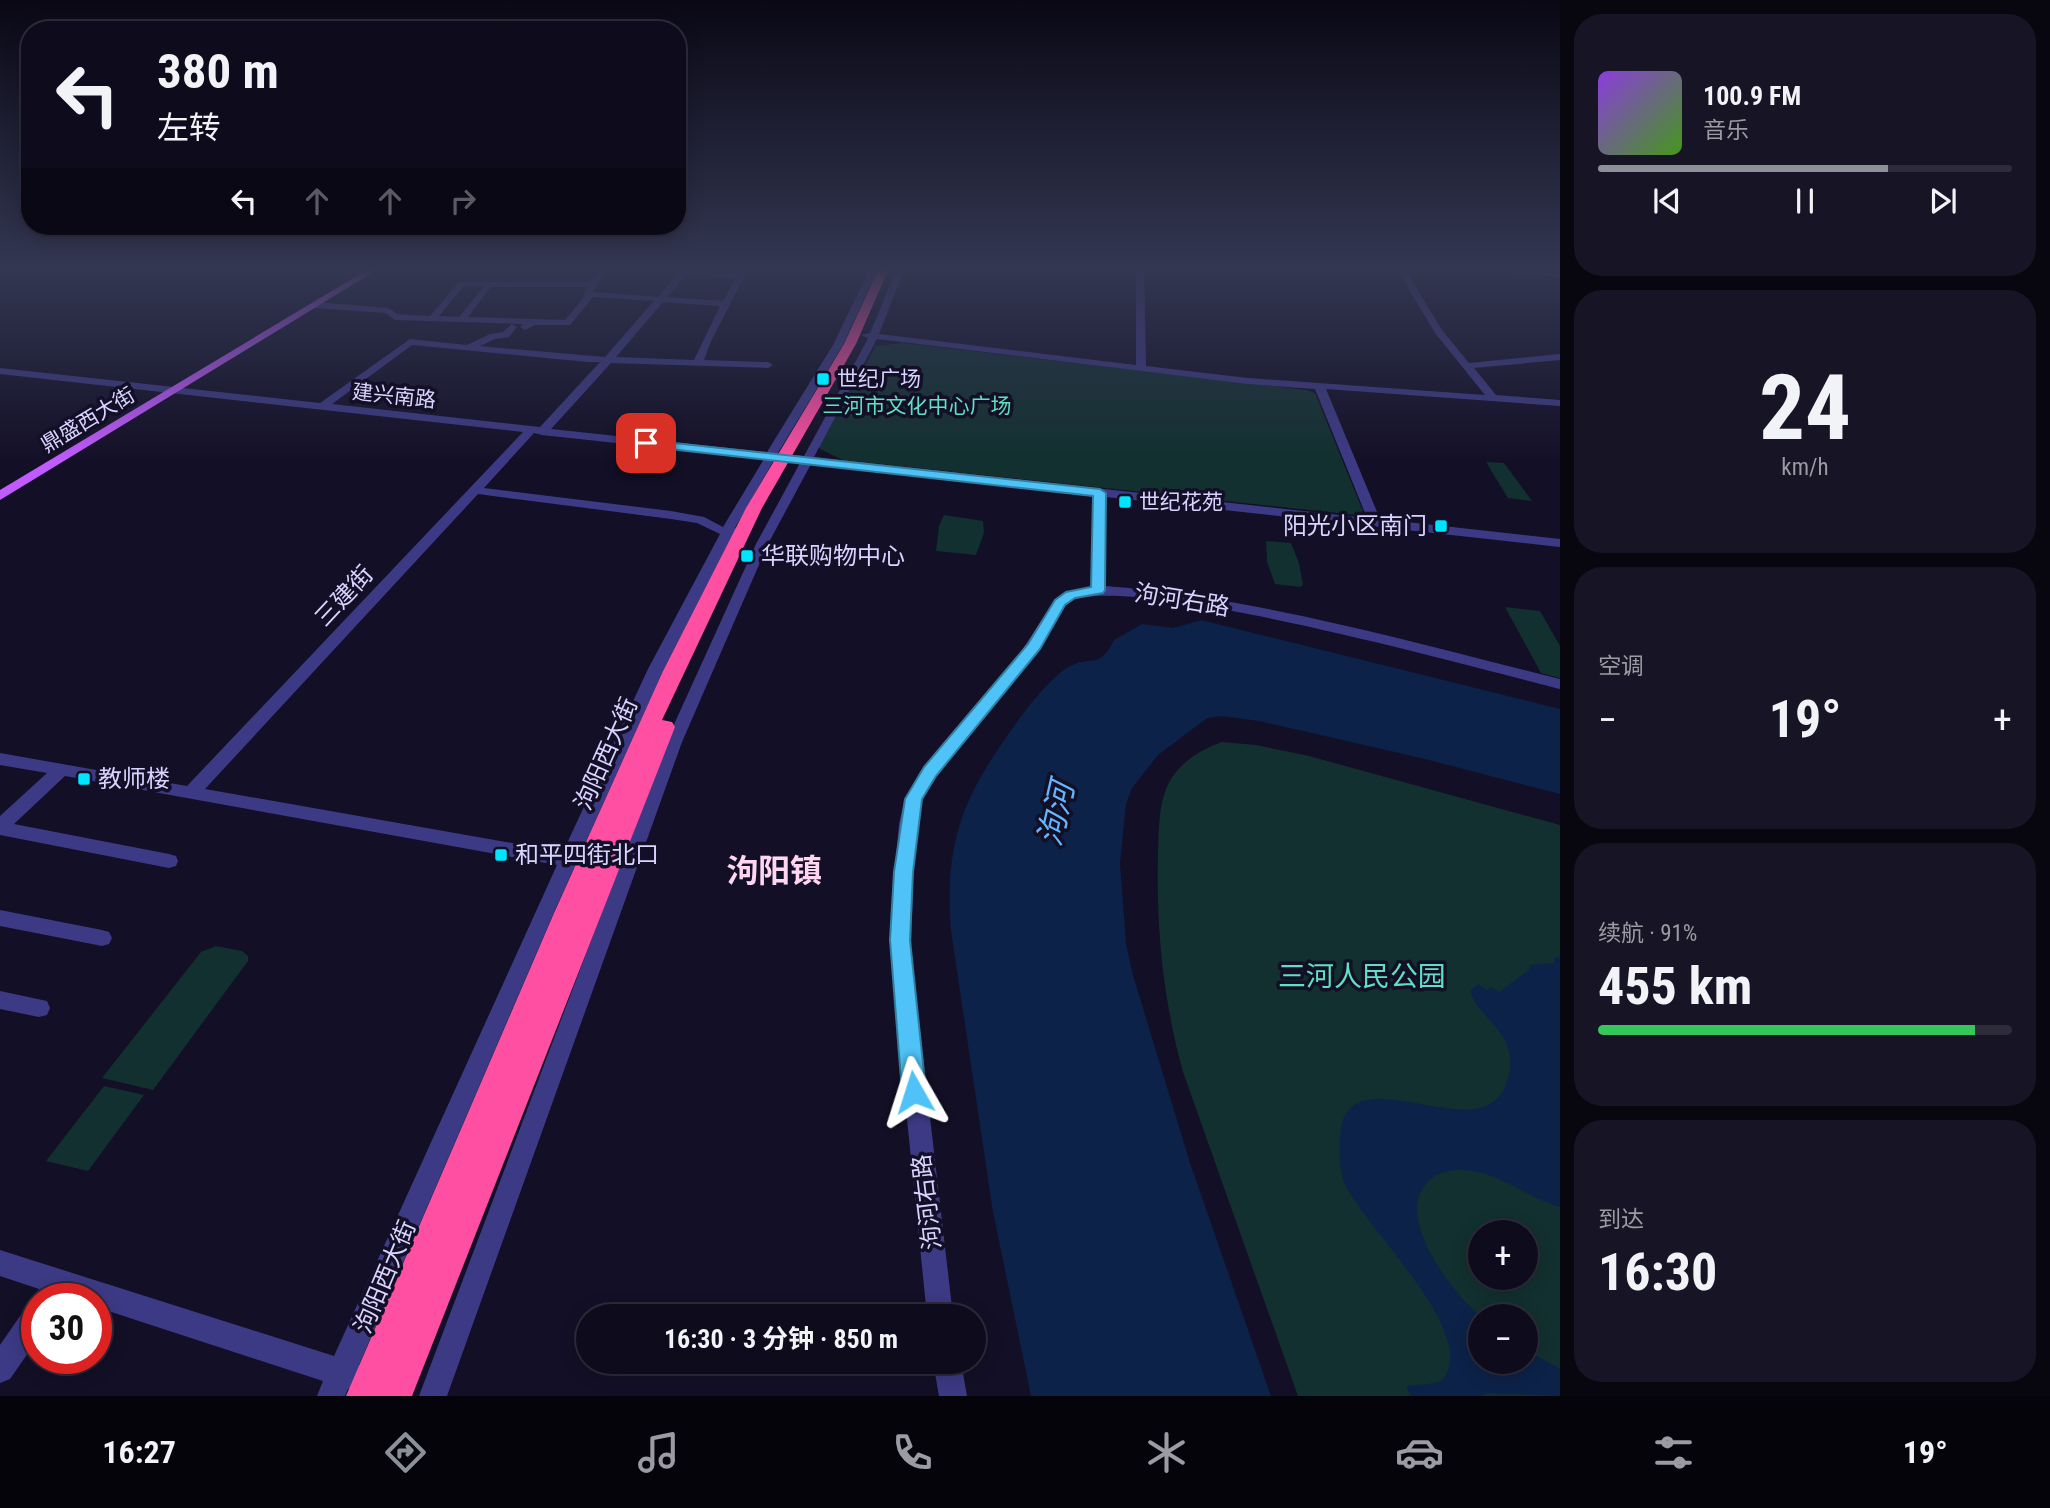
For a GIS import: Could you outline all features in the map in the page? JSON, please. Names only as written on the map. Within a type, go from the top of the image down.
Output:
[{"type":"highway","name":"泃阳西大街","points":[[376,1391],[580,929],[663,730],[789,459],[855,333]]},
{"type":"highway","name":"泃阳西大街","points":[[376,1391],[578,862],[673,671],[734,532],[789,459],[869,335]]},
{"type":"main road","name":"鼎盛西大街","points":[[0,496],[269,333]]},
{"type":"street","points":[[470,347],[507,333]]},
{"type":"street","name":"三建街","points":[[192,792],[474,490],[608,360],[631,333]]},
{"type":"street","points":[[698,362],[711,333]]},
{"type":"street","points":[[433,1396],[674,742],[762,544],[789,459],[844,333]]},
{"type":"street","points":[[1141,333],[1141,368]]},
{"type":"street","points":[[1440,333],[1494,399]]},
{"type":"street","points":[[869,335],[1141,368],[1319,386],[1560,403]]},
{"type":"street","points":[[322,407],[410,342],[608,360],[768,365]]},
{"type":"street","points":[[1466,366],[1560,357]]},
{"type":"street","name":"建兴南路","points":[[0,371],[1560,543]]},
{"type":"street","points":[[1319,386],[1375,523]]},
{"type":"street","points":[[474,490],[671,515],[709,523],[734,532]]},
{"type":"street","points":[[1098,590],[1100,493]]},
{"type":"street","name":"泃河右路","points":[[939,1304],[916,1117],[900,940],[904,872],[914,799],[930,772],[1035,646],[1060,603],[1071,595],[1098,590],[1139,592],[1268,615],[1560,684]]},
{"type":"street","points":[[0,758],[578,862],[337,1385]]},
{"type":"street","points":[[0,827],[62,769]]},
{"type":"street","points":[[0,827],[169,861]]},
{"type":"street","points":[[0,918],[102,938]]},
{"type":"street","points":[[0,1000],[39,1008]]},
{"type":"street","points":[[0,1262],[39,1283]]},
{"type":"street","points":[[112,1310],[337,1385],[376,1391]]},
{"type":"street","points":[[0,1369],[21,1339]]},
{"type":"street","points":[[949,1374],[953,1396]]},
{"type":"green space","name":"三河市文化中心广场","points":[[903,343],[1307,390],[1315,393],[1363,511],[1356,515],[843,460],[820,449],[818,446],[876,346]]},
{"type":"green space","points":[[1486,462],[1504,463],[1532,501],[1508,498]]},
{"type":"green space","points":[[944,515],[983,521],[984,533],[976,555],[936,551],[939,526]]},
{"type":"green space","points":[[1266,541],[1291,543],[1299,563],[1303,585],[1300,587],[1275,584],[1267,562]]},
{"type":"green space","points":[[1505,607],[1540,611],[1560,646],[1560,678],[1541,673]]},
{"type":"green space","name":"三河人民公园","points":[[1222,742],[1256,745],[1309,756],[1560,825],[1560,1396],[1298,1396],[1183,1072],[1170,1018],[1160,936],[1158,881],[1161,806],[1171,779],[1200,752]]},
{"type":"green space","points":[[216,946],[242,951],[248,956],[248,961],[153,1090],[102,1078],[201,952]]},
{"type":"green space","points":[[104,1086],[144,1095],[88,1171],[46,1161]]},
{"type":"water","name":"泃河","points":[[1201,620],[1560,709],[1560,794],[1421,758],[1259,721],[1221,716],[1207,718],[1158,755],[1132,788],[1126,804],[1120,864],[1126,944],[1190,1163],[1271,1396],[1031,1396],[993,1212],[951,931],[951,870],[955,844],[971,796],[983,773],[1021,716],[1055,677],[1077,663],[1099,659],[1114,640],[1142,624],[1173,628]]},
{"type":"water","points":[[1560,956],[1560,1207],[1487,1174],[1460,1170],[1444,1172],[1430,1180],[1423,1188],[1417,1203],[1423,1238],[1444,1275],[1468,1305],[1468,1374],[1538,1374],[1538,1357],[1560,1369],[1560,1396],[1487,1393],[1480,1396],[1411,1396],[1406,1386],[1431,1384],[1442,1380],[1450,1360],[1446,1335],[1433,1307],[1414,1278],[1353,1198],[1343,1179],[1340,1137],[1347,1112],[1363,1101],[1386,1099],[1466,1109],[1489,1105],[1506,1085],[1510,1058],[1504,1039],[1479,1008],[1470,991],[1478,984],[1487,990],[1491,987],[1499,992],[1529,970],[1530,965],[1554,963],[1554,958]]},
{"type":"place","name":"世纪广场","points":[[823,379]]},
{"type":"place","name":"世纪花苑","points":[[1125,502]]},
{"type":"place","name":"阳光小区南门","points":[[1441,526]]},
{"type":"place","name":"华联购物中心","points":[[747,556]]},
{"type":"place","name":"教师楼","points":[[84,779]]},
{"type":"place","name":"和平四街北口","points":[[501,855]]},
{"type":"district","name":"泃阳镇","points":[[774,871]]},
{"type":"route","points":[[646,443],[1100,493],[1098,590],[1065,597],[1035,646],[930,772],[918,788],[914,799],[904,872],[900,940],[914,1092]]}]
